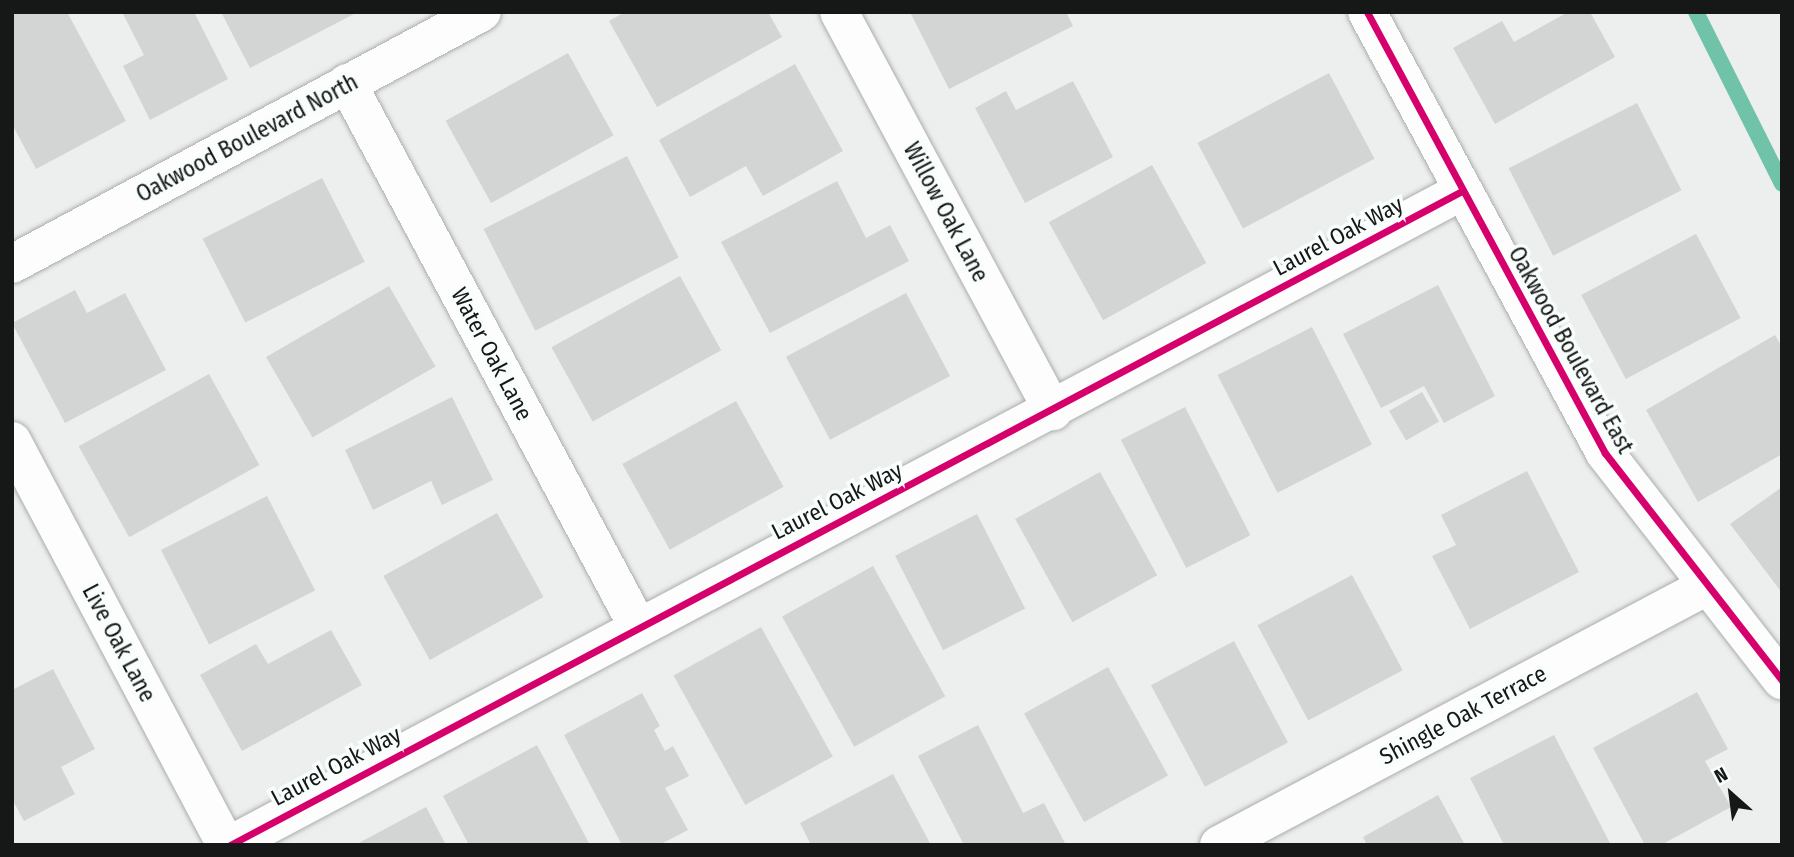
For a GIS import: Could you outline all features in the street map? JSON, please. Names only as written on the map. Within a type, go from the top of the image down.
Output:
[{"type":"street","name":"Oakwood Boulevard North","points":[[12,264],[482,12]]},
{"type":"street","name":"Willow Oak Lane","points":[[839,12],[1053,411]]},
{"type":"street","name":"Oakwood Boulevard East","points":[[1367,12],[1605,453],[1782,680]]},
{"type":"street","name":"Water Oak Lane","points":[[347,83],[637,625]]},
{"type":"street","name":"Laurel Oak Way","points":[[228,845],[637,625],[1053,411],[1462,191]]},
{"type":"street","name":"Live Oak Lane","points":[[12,442],[228,845]]},
{"type":"street","name":"Shingle Oak Terrace","points":[[1219,845],[1707,586]]},
{"type":"building","points":[[12,12],[67,12],[126,121],[36,169],[12,124]]},
{"type":"building","points":[[122,12],[194,12],[228,79],[150,120],[123,66],[144,55]]},
{"type":"building","points":[[221,12],[353,12],[354,14],[250,68]]},
{"type":"building","points":[[625,12],[768,12],[782,37],[657,107],[609,21]]},
{"type":"building","points":[[910,12],[1066,12],[1073,26],[949,89]]},
{"type":"building","points":[[1568,12],[1590,12],[1615,57],[1495,124],[1453,48],[1502,21],[1514,42]]},
{"type":"building","points":[[568,53],[614,135],[491,203],[446,121]]},
{"type":"building","points":[[795,64],[843,151],[763,196],[746,166],[690,197],[659,140]]},
{"type":"building","points":[[1329,73],[1375,159],[1243,229],[1197,143]]},
{"type":"building","points":[[1073,81],[1113,157],[1025,203],[975,108],[1006,91],[1016,110]]},
{"type":"building","points":[[1637,103],[1681,190],[1553,256],[1509,168]]},
{"type":"building","points":[[627,156],[679,258],[535,331],[484,229]]},
{"type":"building","points":[[1152,165],[1206,263],[1103,320],[1049,222]]},
{"type":"building","points":[[322,178],[365,262],[245,323],[203,239]]},
{"type":"building","points":[[837,181],[866,238],[890,225],[909,261],[770,333],[721,242]]},
{"type":"building","points":[[1696,234],[1741,318],[1626,379],[1581,295]]},
{"type":"building","points":[[680,276],[721,350],[593,422],[551,347]]},
{"type":"building","points":[[1438,285],[1495,396],[1444,423],[1424,386],[1381,408],[1343,334]]},
{"type":"building","points":[[389,286],[436,367],[313,438],[266,357]]},
{"type":"building","points":[[75,290],[87,313],[125,293],[166,370],[65,423],[12,323]]},
{"type":"building","points":[[906,293],[950,376],[830,440],[786,357]]},
{"type":"building","points":[[1312,327],[1372,445],[1277,493],[1218,375]]},
{"type":"building","points":[[1775,335],[1782,347],[1782,454],[1698,502],[1646,410]]},
{"type":"building","points":[[209,374],[259,465],[129,537],[79,446]]},
{"type":"building","points":[[1422,392],[1439,421],[1406,440],[1389,411]]},
{"type":"building","points":[[452,397],[493,480],[442,505],[431,481],[373,510],[345,450]]},
{"type":"building","points":[[736,401],[784,487],[670,550],[622,464]]},
{"type":"building","points":[[1185,407],[1250,535],[1186,568],[1121,440]]},
{"type":"building","points":[[1527,471],[1579,572],[1470,629],[1432,556],[1456,545],[1441,515]]},
{"type":"building","points":[[1100,472],[1157,575],[1072,622],[1015,519]]},
{"type":"building","points":[[1782,487],[1782,593],[1730,524]]},
{"type":"building","points":[[267,496],[315,590],[209,644],[161,550]]},
{"type":"building","points":[[497,513],[544,597],[430,660],[383,576]]},
{"type":"building","points":[[977,514],[1025,608],[943,650],[895,556]]},
{"type":"building","points":[[873,566],[945,696],[854,747],[782,616]]},
{"type":"building","points":[[1352,575],[1403,670],[1308,721],[1258,625]]},
{"type":"building","points":[[761,627],[833,756],[745,805],[674,675]]},
{"type":"building","points":[[331,630],[362,685],[242,751],[200,675],[256,644],[268,664]]},
{"type":"building","points":[[1234,641],[1288,743],[1205,787],[1151,685]]},
{"type":"building","points":[[1108,667],[1168,775],[1084,822],[1024,714]]},
{"type":"building","points":[[53,669],[95,749],[61,767],[75,794],[24,821],[12,799],[12,690]]},
{"type":"building","points":[[1697,692],[1728,749],[1705,761],[1731,807],[1661,845],[1645,845],[1593,748]]},
{"type":"building","points":[[642,693],[660,726],[654,730],[665,751],[673,746],[689,776],[665,788],[688,830],[659,845],[622,845],[564,735]]},
{"type":"building","points":[[978,725],[1023,813],[1044,803],[1066,845],[964,845],[918,756]]},
{"type":"building","points":[[1554,735],[1611,845],[1504,845],[1470,778]]},
{"type":"building","points":[[537,745],[590,845],[469,845],[443,796]]},
{"type":"building","points":[[893,774],[931,845],[811,845],[800,823]]},
{"type":"building","points":[[1438,795],[1465,845],[1367,845],[1363,837]]},
{"type":"building","points":[[426,807],[446,845],[355,845]]},
{"type":"waterway","points":[[1696,12],[1782,184]]},
{"type":"cycle path","points":[[1367,12],[1605,453],[1782,680]]},
{"type":"cycle path","points":[[230,845],[1462,191]]}]
